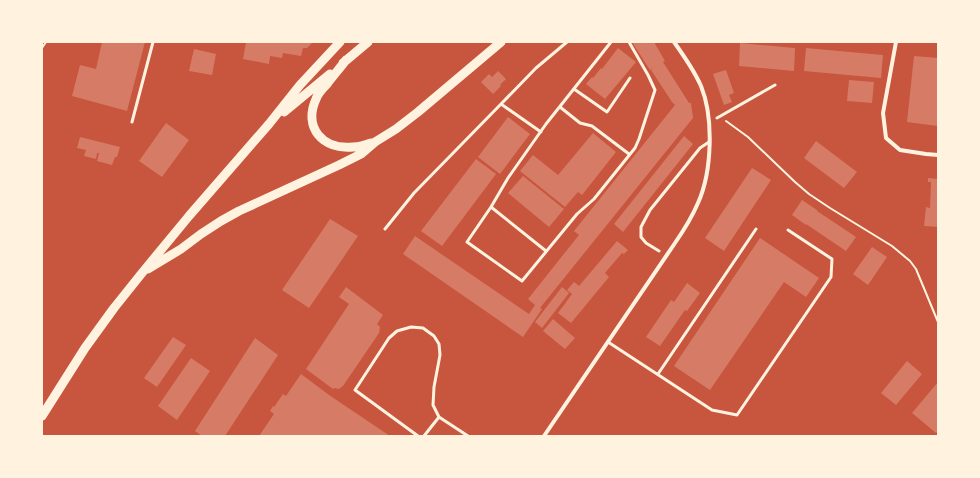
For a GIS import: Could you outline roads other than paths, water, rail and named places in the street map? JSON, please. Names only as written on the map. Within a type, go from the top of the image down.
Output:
[{"type":"main road","points":[[42,416],[85,348],[142,272],[270,124],[300,85],[340,42]]},
{"type":"main road","points":[[270,124],[368,42]]},
{"type":"main road","points":[[142,272],[181,249],[221,221],[361,154],[375,142],[396,129],[418,112],[501,42]]},
{"type":"main road","points":[[346,60],[317,97],[313,106],[313,124],[321,138],[335,145],[342,147],[354,147],[375,142]]},
{"type":"street","points":[[544,436],[689,221],[699,202],[707,168],[709,142],[708,116],[701,87],[687,61],[674,42]]},
{"type":"street","points":[[896,42],[883,113],[886,138],[900,150],[938,155]]},
{"type":"lane","points":[[132,122],[153,42]]},
{"type":"lane","points":[[386,230],[414,193],[536,68],[567,42]]},
{"type":"lane","points":[[611,42],[541,132],[508,178],[491,208],[466,242],[522,281],[577,214],[594,199],[630,154],[639,139],[655,90],[629,42]]},
{"type":"lane","points":[[574,89],[607,112],[630,78]]},
{"type":"lane","points":[[717,118],[775,84]]},
{"type":"lane","points":[[501,104],[541,132]]},
{"type":"lane","points":[[560,107],[580,123],[592,126],[630,154]]},
{"type":"lane","points":[[659,251],[641,237],[641,227],[650,210],[685,166],[700,148],[709,142]]},
{"type":"lane","points":[[491,208],[546,251]]},
{"type":"lane","points":[[658,374],[756,229]]},
{"type":"lane","points":[[608,342],[712,410],[737,415],[831,277],[832,260],[788,230]]},
{"type":"lane","points":[[418,436],[355,390],[389,338],[397,331],[411,327],[423,328],[434,336],[439,344],[440,355],[433,405],[439,417],[468,436]]},
{"type":"lane","points":[[424,436],[439,417]]}]
